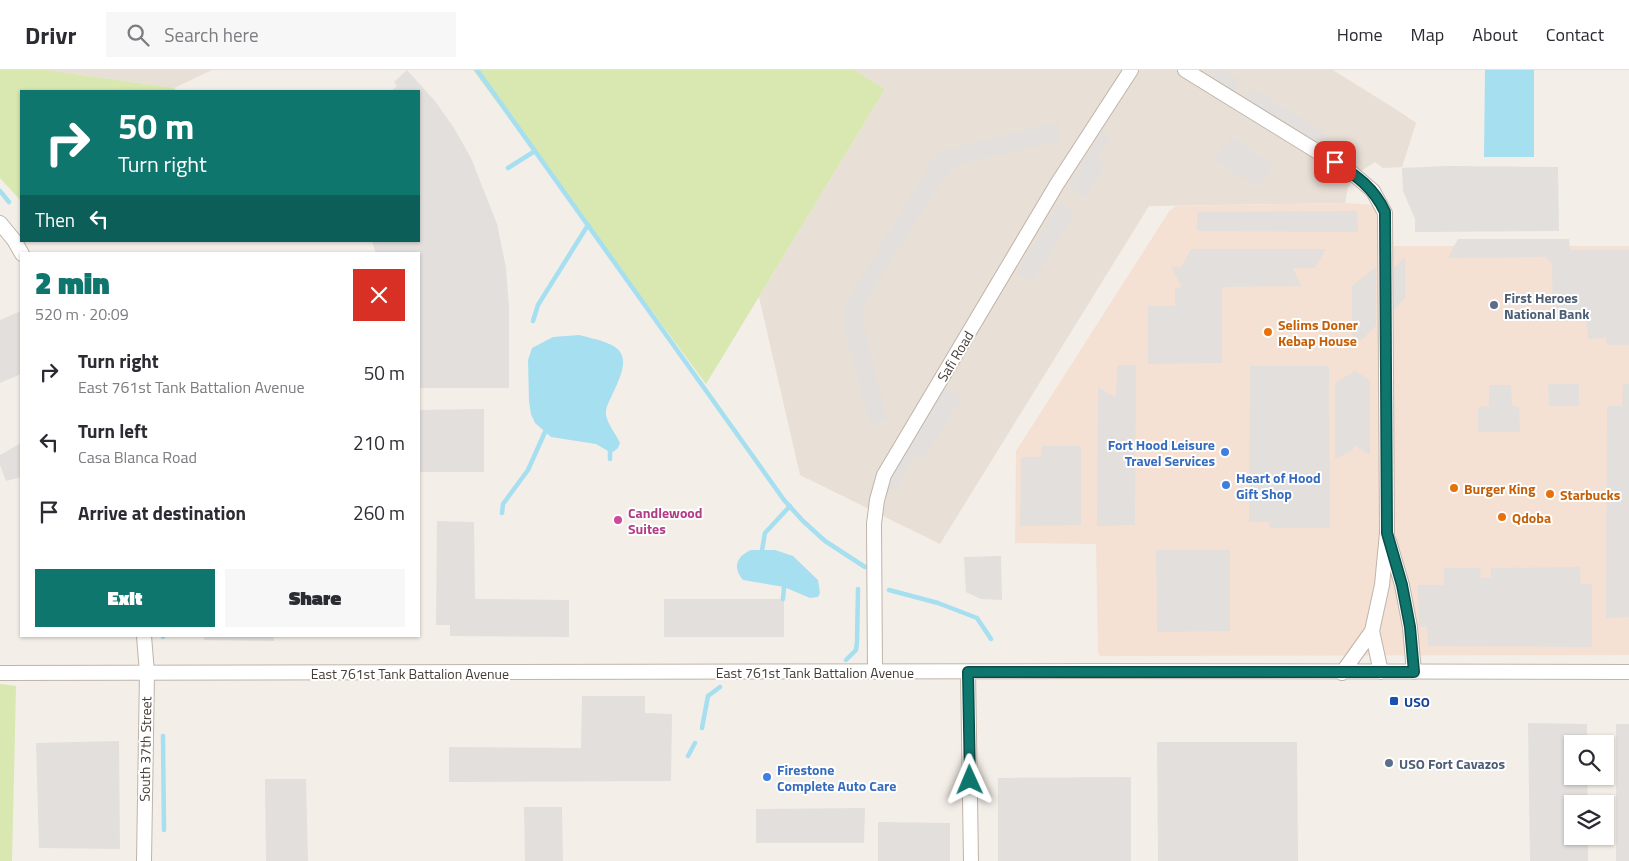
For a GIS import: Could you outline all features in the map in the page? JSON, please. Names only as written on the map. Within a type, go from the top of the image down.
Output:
[{"type":"street","name":"Safi Road","points":[[875,672],[874,524],[877,500],[884,476],[1057,184],[1131,70]]},
{"type":"street","points":[[1184,70],[1352,173],[1373,191],[1385,212],[1387,533],[1382,585],[1372,631],[1342,672]]},
{"type":"street","points":[[0,223],[21,252]]},
{"type":"street","points":[[1387,533],[1402,585],[1410,627],[1414,672]]},
{"type":"street","points":[[1372,631],[1381,672]]},
{"type":"street","name":"South 37th Street","points":[[144,637],[147,673],[144,861]]},
{"type":"street","points":[[968,672],[971,861]]},
{"type":"street","name":"East 761st Tank Battalion Avenue","points":[[0,673],[1629,672]]},
{"type":"shaded area","points":[[46,70],[212,70],[174,88]]},
{"type":"shaded area","points":[[407,70],[435,101],[454,128],[471,158],[497,224],[506,268],[509,308],[509,388],[420,388],[420,252],[375,252],[372,242],[420,242],[420,90],[392,90],[397,86],[394,82]]},
{"type":"shaded area","points":[[854,70],[1333,70],[1416,123],[1402,167],[1383,168],[1375,162],[1364,169],[1348,187],[1345,203],[1149,206],[940,544],[800,475],[759,297],[885,89]]},
{"type":"shaded area","points":[[1213,70],[1221,70],[1239,80],[1233,91],[1210,76]]},
{"type":"shaded area","points":[[1251,88],[1325,133],[1319,143],[1244,98]]},
{"type":"shaded area","points":[[1058,122],[1060,140],[963,163],[952,169],[943,179],[866,300],[862,311],[863,322],[887,420],[870,424],[843,322],[844,306],[931,162],[944,151]]},
{"type":"shaded area","points":[[1102,130],[1111,137],[1096,160],[1105,166],[1085,197],[1069,187]]},
{"type":"shaded area","points":[[1231,136],[1274,165],[1258,187],[1215,160]]},
{"type":"shaded area","points":[[1448,166],[1558,167],[1559,231],[1415,232],[1415,219],[1403,191],[1402,168]]},
{"type":"shaded area","points":[[1060,202],[1074,214],[1033,282],[1017,273]]},
{"type":"shaded area","points":[[1345,203],[1375,205],[1379,246],[1629,246],[1629,655],[1100,656],[1098,652],[1096,544],[1015,543],[1016,451],[1170,210],[1177,206]]},
{"type":"shaded area","points":[[1357,211],[1358,232],[1197,231],[1197,212]]},
{"type":"shaded area","points":[[1458,239],[1569,239],[1570,250],[1629,250],[1629,345],[1607,345],[1606,338],[1588,339],[1587,322],[1571,314],[1553,313],[1552,264],[1546,257],[1448,258]]},
{"type":"shaded area","points":[[1191,249],[1326,249],[1315,268],[1293,268],[1301,286],[1222,287],[1222,363],[1148,364],[1148,306],[1175,306],[1175,288],[1182,287],[1171,267],[1181,267]]},
{"type":"shaded area","points":[[1405,257],[1405,298],[1394,310],[1394,268]]},
{"type":"shaded area","points":[[1376,267],[1376,326],[1360,341],[1352,334],[1352,286]]},
{"type":"shaded area","points":[[20,311],[20,374],[0,383],[0,320]]},
{"type":"shaded area","points":[[1117,365],[1136,365],[1135,525],[1097,526],[1098,387],[1116,398]]},
{"type":"shaded area","points":[[1250,366],[1329,366],[1330,528],[1270,528],[1269,522],[1249,522]]},
{"type":"shaded area","points":[[1353,370],[1370,380],[1370,455],[1354,445],[1353,450],[1335,459],[1335,383],[1353,372]]},
{"type":"shaded area","points":[[1548,384],[1579,384],[1579,406],[1549,406]]},
{"type":"shaded area","points":[[1623,384],[1629,384],[1629,617],[1606,618],[1607,406],[1622,406]]},
{"type":"shaded area","points":[[1489,385],[1511,385],[1512,406],[1519,407],[1520,432],[1478,432],[1478,407],[1489,406]]},
{"type":"shaded area","points":[[945,387],[961,399],[925,457],[916,454],[895,491],[887,488],[890,476]]},
{"type":"shaded area","points":[[484,409],[484,472],[420,472],[420,410]]},
{"type":"shaded area","points":[[20,444],[20,477],[6,481],[0,465],[0,455]]},
{"type":"shaded area","points":[[1042,446],[1081,446],[1081,525],[1020,526],[1021,457],[1041,457]]},
{"type":"shaded area","points":[[437,521],[474,522],[475,599],[569,600],[569,637],[450,636],[450,625],[436,625]]},
{"type":"shaded area","points":[[1156,550],[1230,550],[1230,631],[1157,632]]},
{"type":"shaded area","points":[[1001,556],[1002,600],[981,599],[966,592],[964,557]]},
{"type":"shaded area","points":[[1580,567],[1581,584],[1592,584],[1592,647],[1428,646],[1427,627],[1419,627],[1418,585],[1444,585],[1444,568],[1480,568],[1481,578],[1491,578],[1491,568]]},
{"type":"shaded area","points":[[664,599],[784,599],[784,637],[664,637]]},
{"type":"shaded area","points":[[204,637],[274,637],[274,641],[204,640]]},
{"type":"shaded area","points":[[582,696],[645,696],[645,713],[672,714],[671,781],[449,782],[449,747],[581,748]]},
{"type":"shaded area","points":[[1528,723],[1587,724],[1587,735],[1564,735],[1564,785],[1587,785],[1588,795],[1564,795],[1564,845],[1588,845],[1588,861],[1530,861]]},
{"type":"shaded area","points":[[1616,724],[1629,724],[1629,861],[1616,861]]},
{"type":"shaded area","points":[[119,741],[120,849],[39,848],[36,743]]},
{"type":"shaded area","points":[[1157,742],[1297,742],[1298,861],[1158,861]]},
{"type":"shaded area","points":[[1131,777],[1131,861],[998,861],[998,778]]},
{"type":"shaded area","points":[[265,779],[306,779],[308,861],[266,861]]},
{"type":"shaded area","points":[[524,807],[562,807],[563,861],[525,861]]},
{"type":"shaded area","points":[[865,808],[864,843],[756,843],[756,809]]},
{"type":"shaded area","points":[[878,822],[950,823],[950,861],[878,861]]},
{"type":"green space","points":[[0,70],[46,70],[174,88],[176,90],[20,90],[20,200],[0,178]]},
{"type":"green space","points":[[473,70],[854,70],[885,89],[706,384]]},
{"type":"green space","points":[[0,684],[16,686],[12,861],[0,861]]},
{"type":"water","points":[[1485,70],[1534,70],[1534,157],[1484,157]]},
{"type":"water","points":[[579,335],[614,346],[620,351],[623,358],[620,378],[606,412],[608,422],[620,443],[613,452],[596,444],[551,437],[535,423],[531,414],[528,360],[532,348],[553,337]]},
{"type":"water","points":[[751,550],[775,550],[793,556],[818,580],[820,593],[818,597],[810,598],[784,587],[743,580],[738,571],[738,562],[742,555]]},
{"type":"waterway","points":[[477,70],[784,500],[825,541],[865,567]]},
{"type":"waterway","points":[[508,168],[535,151]]},
{"type":"waterway","points":[[0,191],[9,202]]},
{"type":"waterway","points":[[533,321],[538,305],[588,225]]},
{"type":"waterway","points":[[502,513],[503,504],[528,470],[545,432]]},
{"type":"waterway","points":[[610,451],[610,459]]},
{"type":"waterway","points":[[762,550],[765,533],[790,506]]},
{"type":"waterway","points":[[783,599],[784,587]]},
{"type":"waterway","points":[[846,660],[856,650],[858,589]]},
{"type":"waterway","points":[[889,590],[938,603],[977,618],[991,639]]},
{"type":"waterway","points":[[702,728],[708,696],[720,687]]},
{"type":"waterway","points":[[163,736],[164,830]]},
{"type":"waterway","points":[[688,756],[695,743]]},
{"type":"place","name":"First Heroes National Bank","points":[[1494,305]]},
{"type":"place","name":"Selims Doner Kebap House","points":[[1268,332]]},
{"type":"place","name":"Fort Hood Leisure Travel Services","points":[[1225,452]]},
{"type":"place","name":"Heart of Hood Gift Shop","points":[[1226,485]]},
{"type":"place","name":"Burger King","points":[[1454,488]]},
{"type":"place","name":"Starbucks","points":[[1550,494]]},
{"type":"place","name":"Qdoba","points":[[1502,517]]},
{"type":"place","name":"Candlewood Suites","points":[[618,520]]},
{"type":"place","name":"USO","points":[[1394,701]]},
{"type":"place","name":"USO Fort Cavazos","points":[[1389,763]]},
{"type":"place","name":"Firestone Complete Auto Care","points":[[767,777]]},
{"type":"route","points":[[970,780],[968,672],[1414,672],[1410,627],[1402,585],[1387,533],[1385,212],[1373,191],[1352,173],[1335,162]]}]
